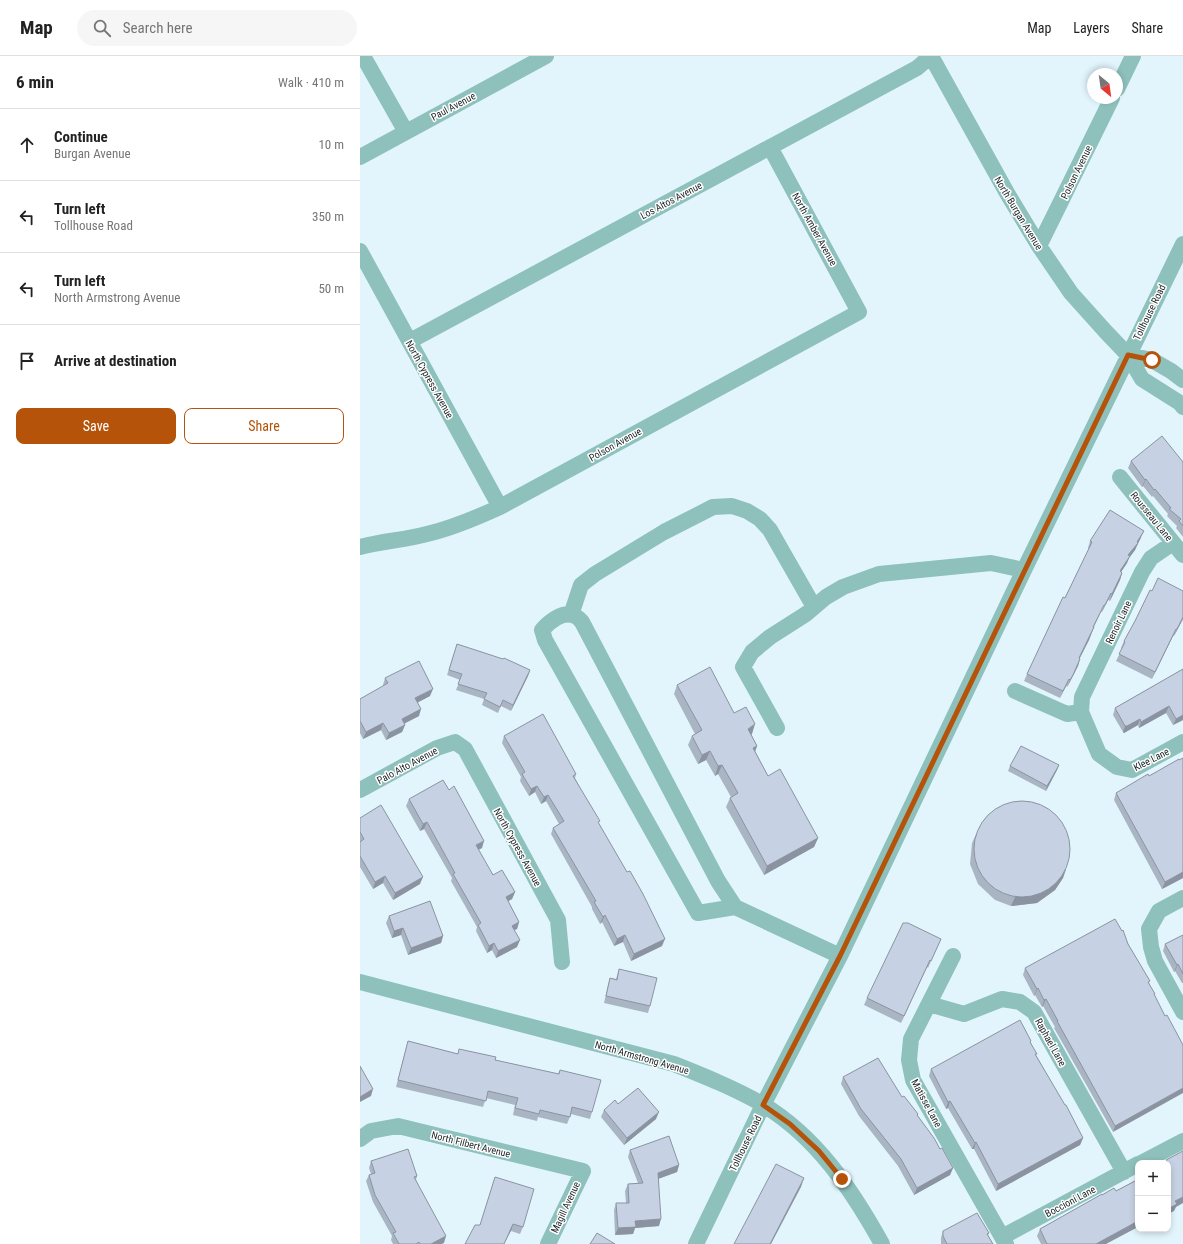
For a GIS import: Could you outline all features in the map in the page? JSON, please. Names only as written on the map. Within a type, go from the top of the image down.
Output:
[{"type":"street","points":[[363,56],[406,132]]},
{"type":"street","name":"Paul Avenue","points":[[360,157],[546,56]]},
{"type":"street","name":"Los Altos Avenue","points":[[410,341],[917,68],[931,56]]},
{"type":"street","name":"North Burgan Avenue","points":[[931,56],[1007,193],[1039,246],[1071,293],[1128,355],[1142,379],[1180,403],[1183,407]]},
{"type":"street","points":[[1123,77],[1133,56]]},
{"type":"street","name":"Polson Avenue","points":[[1039,246],[1109,104]]},
{"type":"street","name":"North Amber Avenue","points":[[770,147],[860,312]]},
{"type":"street","name":"Tollhouse Road","points":[[696,1244],[763,1105],[840,956],[1024,570],[1183,244]]},
{"type":"street","name":"North Cypress Avenue","points":[[360,251],[500,507]]},
{"type":"street","name":"Polson Avenue","points":[[360,547],[379,542],[426,534],[469,521],[500,507],[860,312]]},
{"type":"street","points":[[1128,355],[1152,360],[1183,380]]},
{"type":"street","name":"Rousseau Lane","points":[[1120,477],[1178,549]]},
{"type":"street","points":[[571,615],[581,585],[595,574],[664,532],[713,507],[732,506],[747,511],[760,519],[770,530],[814,607]]},
{"type":"street","name":"Renoir Lane","points":[[1081,712],[1082,697],[1142,572],[1151,558],[1178,549]]},
{"type":"street","points":[[777,728],[743,667],[752,652],[826,597],[843,587],[879,574],[990,563],[1024,570]]},
{"type":"street","points":[[735,907],[698,913],[545,640],[542,630],[549,622],[565,614],[575,616],[582,622],[718,880],[735,907],[840,956]]},
{"type":"street","points":[[1015,691],[1067,714],[1081,712]]},
{"type":"street","name":"Klee Lane","points":[[1081,712],[1099,754],[1117,767],[1132,770],[1183,742]]},
{"type":"street","name":"North Cypress Avenue","points":[[454,742],[465,749],[558,920],[562,962]]},
{"type":"street","name":"Palo Alto Avenue","points":[[360,790],[437,748],[454,742]]},
{"type":"street","points":[[1183,898],[1159,911],[1150,929],[1151,947],[1156,960],[1183,1012]]},
{"type":"street","name":"Matisse Lane","points":[[953,956],[911,1039],[909,1060],[913,1080],[1004,1240]]},
{"type":"street","name":"North Armstrong Avenue","points":[[360,982],[674,1064],[722,1083],[763,1105],[790,1124],[819,1151],[842,1179],[882,1244]]},
{"type":"street","name":"Raphael Lane","points":[[929,1004],[964,1014],[1002,999],[1020,1002],[1034,1012],[1134,1166]]},
{"type":"street","name":"North Filbert Avenue","points":[[360,1138],[371,1131],[398,1126],[583,1171]]},
{"type":"street","name":"Boccioni Lane","points":[[1004,1240],[1134,1166],[1183,1141]]},
{"type":"street","name":"Magill Avenue","points":[[548,1244],[583,1171]]},
{"type":"building","points":[[1162,436],[1183,462],[1183,526],[1179,521],[1181,519],[1169,509],[1171,508],[1146,479],[1145,480],[1131,461]]},
{"type":"building","points":[[1110,510],[1144,531],[1137,542],[1138,543],[1128,555],[1130,556],[1120,571],[1122,573],[1112,594],[1111,593],[1104,605],[1079,658],[1080,659],[1073,675],[1070,680],[1069,679],[1063,691],[1027,674],[1063,597],[1065,598],[1092,542],[1090,541]]},
{"type":"building","points":[[1158,578],[1183,591],[1183,617],[1155,672],[1119,654],[1150,590],[1152,591]]},
{"type":"building","points":[[457,644],[503,659],[504,658],[530,670],[513,705],[503,700],[500,707],[484,699],[487,693],[458,684],[462,674],[449,670]]},
{"type":"building","points":[[419,661],[433,689],[415,698],[421,709],[402,719],[405,725],[389,733],[383,723],[366,732],[360,721],[360,699],[388,683],[385,678]]},
{"type":"building","points":[[710,667],[734,713],[746,707],[755,724],[748,729],[757,746],[753,748],[768,776],[780,769],[818,838],[767,866],[730,798],[738,793],[722,765],[718,766],[710,751],[702,755],[692,736],[702,730],[677,685]]},
{"type":"building","points":[[1183,669],[1183,715],[1176,719],[1169,706],[1141,722],[1140,719],[1125,726],[1115,708]]},
{"type":"building","points":[[543,714],[576,774],[573,776],[600,821],[598,822],[627,872],[630,871],[643,894],[665,939],[634,954],[625,935],[617,939],[605,915],[603,917],[594,902],[596,901],[553,828],[564,821],[548,795],[544,797],[537,786],[531,789],[522,774],[525,772],[504,736]]},
{"type":"building","points":[[1021,746],[1059,765],[1047,786],[1010,766]]},
{"type":"building","points":[[1183,758],[1183,872],[1165,882],[1116,793],[1148,774],[1149,776]]},
{"type":"building","points":[[443,780],[449,790],[454,786],[484,841],[476,845],[493,875],[502,870],[515,892],[506,897],[519,922],[512,926],[520,940],[498,951],[494,943],[489,946],[478,925],[481,923],[453,874],[455,873],[427,822],[423,824],[409,799]]},
{"type":"building","points":[[1022,801],[1040,805],[1049,809],[1056,815],[1062,822],[1066,831],[1070,849],[1066,867],[1062,876],[1056,883],[1049,889],[1040,893],[1022,897],[1004,893],[995,889],[988,883],[982,876],[978,867],[974,849],[978,831],[982,822],[988,815],[995,809],[1004,805]]},
{"type":"building","points":[[381,805],[423,877],[395,893],[385,876],[375,882],[360,856],[360,842],[364,839],[360,832],[360,818]]},
{"type":"building","points":[[430,901],[443,936],[411,948],[403,928],[394,931],[389,916]]},
{"type":"building","points":[[1115,919],[1122,931],[1123,930],[1128,944],[1150,981],[1148,982],[1165,1016],[1167,1015],[1183,1045],[1183,1088],[1115,1126],[1046,999],[1044,1000],[1025,968]]},
{"type":"building","points":[[903,923],[908,923],[941,939],[904,1016],[867,998]]},
{"type":"building","points":[[1183,935],[1183,974],[1165,944]]},
{"type":"building","points":[[619,969],[657,978],[650,1006],[606,996],[610,978],[617,980]]},
{"type":"building","points":[[1020,1020],[1037,1054],[1035,1054],[1066,1105],[1083,1138],[998,1184],[976,1142],[975,1143],[950,1101],[948,1102],[931,1069]]},
{"type":"building","points":[[408,1041],[458,1054],[459,1049],[496,1057],[495,1060],[559,1074],[560,1070],[601,1080],[592,1112],[572,1107],[570,1117],[540,1110],[539,1114],[515,1108],[518,1098],[488,1091],[486,1101],[398,1080]]},
{"type":"building","points":[[878,1058],[902,1097],[904,1096],[918,1114],[917,1115],[940,1149],[942,1148],[953,1168],[917,1188],[901,1159],[861,1109],[843,1077]]},
{"type":"building","points":[[360,1066],[373,1089],[360,1097]]},
{"type":"building","points":[[638,1088],[659,1112],[627,1138],[604,1110],[615,1100],[618,1104]]},
{"type":"building","points":[[669,1136],[679,1165],[658,1173],[661,1219],[635,1221],[636,1227],[618,1228],[616,1203],[629,1203],[628,1184],[643,1183],[630,1150]]},
{"type":"building","points":[[408,1149],[417,1176],[414,1177],[446,1236],[431,1244],[420,1244],[419,1242],[416,1244],[399,1244],[393,1233],[396,1232],[375,1195],[369,1175],[375,1173],[371,1161]]},
{"type":"building","points":[[1183,1151],[1183,1197],[1175,1201],[1177,1204],[1171,1207],[1171,1160],[1166,1160]]},
{"type":"building","points":[[776,1164],[804,1178],[770,1244],[734,1244]]},
{"type":"building","points":[[495,1177],[534,1189],[523,1227],[513,1224],[504,1244],[465,1244],[475,1225],[480,1225]]},
{"type":"building","points":[[1135,1181],[1135,1223],[1096,1244],[1047,1244],[1040,1229],[1114,1188],[1116,1191]]},
{"type":"building","points":[[977,1213],[989,1233],[987,1234],[993,1244],[947,1244],[943,1236],[943,1231]]},
{"type":"building","points":[[597,1233],[615,1244],[590,1244]]},
{"type":"route","points":[[842,1179],[819,1151],[790,1124],[763,1105],[840,956],[1128,355],[1152,360]]}]
